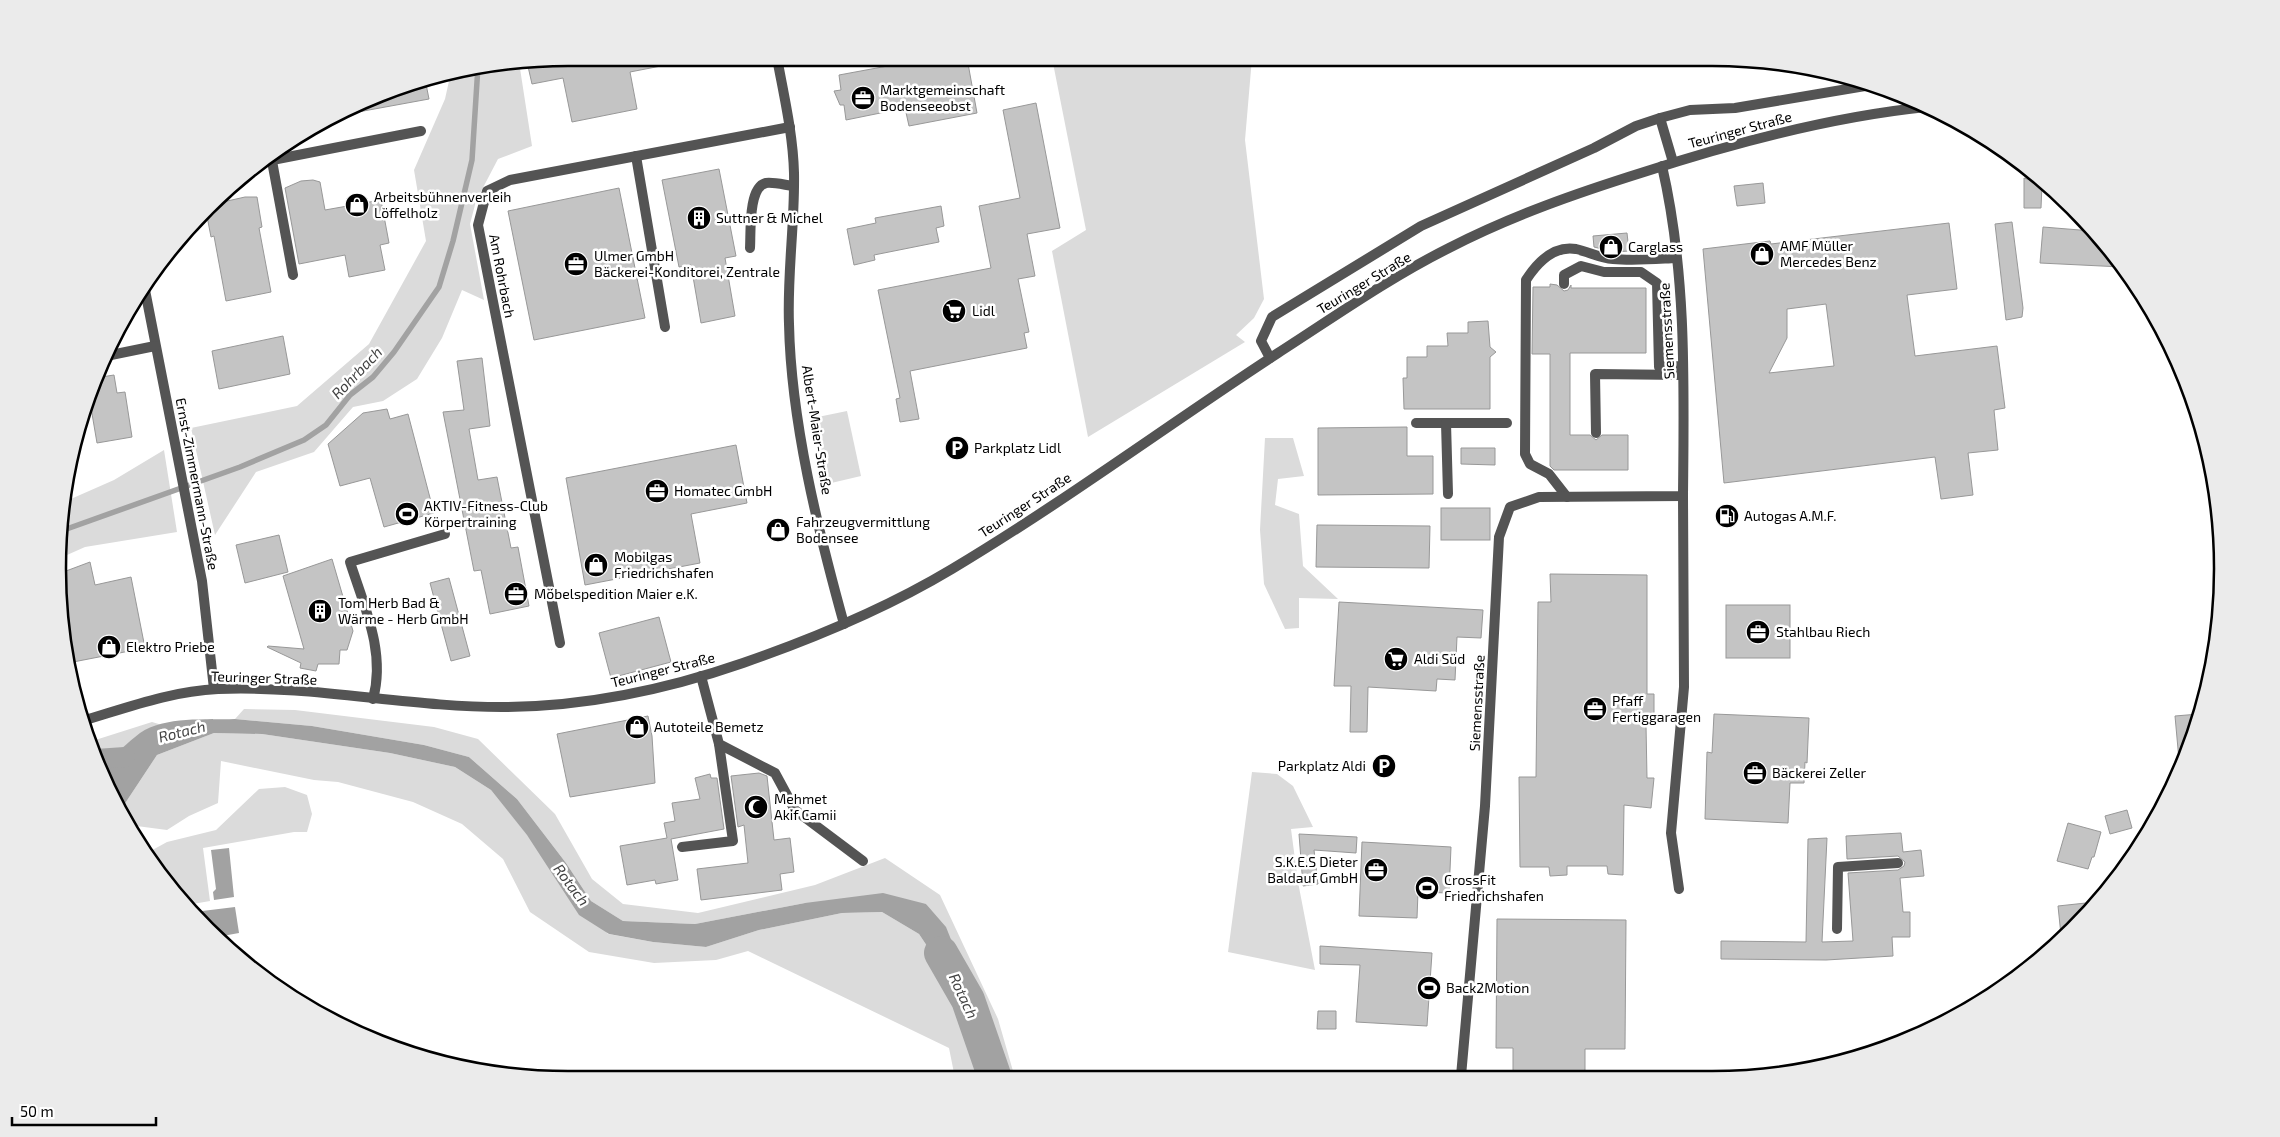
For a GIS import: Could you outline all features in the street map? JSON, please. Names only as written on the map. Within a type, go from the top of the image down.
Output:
[{"type":"street","name":"Albert-Maier-Straße","points":[[779,66],[790,127],[794,186],[789,324],[796,406],[814,499],[844,624]]},
{"type":"street","points":[[1270,358],[1261,340],[1272,317],[1421,226],[1586,152],[1636,126],[1690,110],[1735,108],[1856,88]]},
{"type":"street","name":"Teuringer Straße","points":[[89,719],[153,699],[214,689],[289,690],[458,706],[512,707],[587,702],[701,676],[744,663],[844,624],[952,569],[1355,302],[1448,248],[1554,200],[1673,162],[1774,133],[1892,110],[1913,108]]},
{"type":"street","points":[[1660,118],[1673,162]]},
{"type":"street","name":"Am Rohrbach","points":[[560,644],[478,225],[487,191],[510,180],[790,127]]},
{"type":"street","points":[[278,159],[421,132]]},
{"type":"street","points":[[636,156],[664,327]]},
{"type":"street","points":[[273,163],[292,276]]},
{"type":"street","name":"Siemensstraße","points":[[1662,166],[1676,258],[1683,330],[1684,687],[1672,833],[1679,889]]},
{"type":"street","points":[[750,248],[754,194],[758,186],[767,183],[794,186]]},
{"type":"street","points":[[1567,496],[1549,474],[1530,464],[1525,454],[1526,280],[1539,261],[1561,250],[1576,249],[1599,258],[1618,260],[1676,258]]},
{"type":"street","points":[[1564,284],[1564,275],[1581,266],[1604,272],[1641,272],[1657,283],[1659,367],[1683,371]]},
{"type":"street","name":"Ernst-Zimmermann-Straße","points":[[146,297],[202,581],[214,689]]},
{"type":"street","points":[[114,354],[156,346]]},
{"type":"street","points":[[1596,433],[1595,374],[1648,374],[1683,371]]},
{"type":"street","points":[[1416,423],[1507,423]]},
{"type":"street","points":[[1446,423],[1448,494]]},
{"type":"street","name":"Siemensstraße","points":[[1461,1071],[1485,806],[1499,537],[1510,507],[1539,496],[1683,496]]},
{"type":"street","points":[[373,699],[378,682],[376,645],[350,562],[445,534]]},
{"type":"street","points":[[682,847],[733,840],[719,744],[701,676]]},
{"type":"street","points":[[719,744],[775,773],[795,810],[863,861]]},
{"type":"street","points":[[1838,929],[1838,867],[1898,863]]},
{"type":"shaded area","points":[[1054,66],[1251,66],[1245,140],[1264,299],[1254,318],[1236,335],[1245,342],[1088,437],[1052,251],[1086,230]]},
{"type":"shaded area","points":[[520,69],[532,146],[498,159],[476,201],[470,224],[484,300],[462,290],[442,338],[417,379],[383,401],[353,407],[314,452],[256,472],[215,535],[191,428],[297,406],[369,344],[426,241],[414,170],[445,99],[449,81]]},
{"type":"shaded area","points":[[847,411],[861,476],[827,484],[813,418]]},
{"type":"shaded area","points":[[1265,438],[1293,438],[1304,476],[1278,479],[1275,505],[1299,514],[1303,566],[1338,599],[1299,598],[1299,628],[1285,629],[1264,584],[1260,530]]},
{"type":"shaded area","points":[[164,450],[177,532],[85,547],[66,555],[72,499],[114,480]]},
{"type":"shaded area","points":[[244,709],[295,710],[434,727],[478,739],[555,814],[592,879],[623,904],[698,913],[815,885],[885,858],[940,895],[998,1019],[1013,1071],[954,1071],[949,1048],[748,951],[716,960],[654,963],[589,952],[530,912],[503,859],[462,824],[413,802],[338,782],[314,780],[221,761],[218,803],[189,816],[167,830],[138,826],[125,804],[157,755],[214,733],[262,734],[390,753],[455,767],[491,790],[608,934],[653,942],[706,947],[759,930],[842,913],[882,912],[919,934],[959,994],[970,987],[926,904],[805,903],[695,924],[623,921],[591,901],[566,863],[517,799],[469,757],[424,745],[312,726],[235,719]]},
{"type":"shaded area","points":[[152,722],[162,725],[135,738],[106,766],[96,740]]},
{"type":"shaded area","points":[[1252,772],[1277,774],[1293,786],[1313,827],[1291,829],[1298,882],[1315,970],[1228,952]]},
{"type":"shaded area","points":[[285,787],[307,795],[312,814],[307,832],[294,832],[203,848],[210,901],[194,904],[152,850],[167,842],[216,830],[259,789]]},
{"type":"water","points":[[235,719],[312,726],[424,745],[469,757],[517,799],[566,863],[591,901],[623,921],[695,924],[805,903],[883,893],[926,904],[946,927],[970,987],[959,994],[919,934],[882,912],[842,913],[759,930],[706,947],[653,942],[609,934],[579,915],[527,835],[491,790],[455,767],[390,753],[262,734],[214,733],[157,755],[125,804],[106,765],[134,737],[150,728],[173,721]]},
{"type":"water","points":[[229,848],[234,897],[214,900],[213,892],[216,889],[211,850]]},
{"type":"water","points":[[235,907],[239,933],[225,935],[201,911]]},
{"type":"building","points":[[661,66],[630,72],[637,109],[572,122],[563,78],[532,84],[528,68]]},
{"type":"building","points":[[888,66],[968,66],[977,113],[909,126],[905,108],[846,120],[844,105],[840,105],[834,91],[841,90],[839,75]]},
{"type":"building","points":[[427,87],[429,99],[359,112],[376,104]]},
{"type":"building","points":[[1036,103],[1060,228],[1027,234],[1035,276],[1018,279],[1029,332],[1024,333],[1027,348],[910,371],[919,419],[900,422],[896,399],[900,398],[878,290],[991,268],[979,206],[1020,198],[1003,110]]},
{"type":"building","name":"Suttner & Michel","points":[[719,169],[736,256],[725,258],[735,316],[701,323],[691,265],[679,267],[662,180]]},
{"type":"building","points":[[2024,178],[2042,190],[2041,208],[2024,208]]},
{"type":"building","points":[[313,180],[320,182],[325,210],[381,200],[389,243],[380,245],[385,270],[349,277],[345,255],[299,264],[285,188],[301,181]]},
{"type":"building","points":[[1763,183],[1765,203],[1737,206],[1734,186]]},
{"type":"building","name":"Ulmer GmbH Bäckerei-Konditorei, Zentrale","points":[[619,188],[645,318],[534,340],[508,211]]},
{"type":"building","points":[[245,197],[257,197],[262,227],[259,228],[271,292],[226,301],[214,236],[211,237],[208,219],[226,201]]},
{"type":"building","points":[[941,206],[944,226],[936,228],[939,242],[874,255],[875,260],[854,265],[847,229],[876,223],[875,218]]},
{"type":"building","points":[[2012,222],[2023,308],[2022,317],[2006,320],[1995,224]]},
{"type":"building","points":[[1949,223],[1957,289],[1907,295],[1915,356],[1997,346],[2005,408],[1994,410],[1998,450],[1968,453],[1973,495],[1941,499],[1935,457],[1724,483],[1703,249],[1770,241],[1771,244]],"holes":[[[1826,304],[1834,366],[1769,373],[1787,338],[1787,309]]]},
{"type":"building","points":[[2043,227],[2083,230],[2113,267],[2040,263]]},
{"type":"building","points":[[1627,233],[1629,251],[1614,252],[1594,247],[1593,236]]},
{"type":"building","points":[[1550,284],[1557,285],[1564,291],[1568,290],[1571,285],[1571,288],[1646,288],[1646,353],[1570,353],[1570,435],[1590,435],[1596,440],[1602,435],[1628,435],[1628,470],[1554,470],[1550,466],[1550,354],[1532,354],[1533,287],[1550,287]]},
{"type":"building","points":[[1488,321],[1490,347],[1496,352],[1490,357],[1490,409],[1404,409],[1403,378],[1407,378],[1407,357],[1427,357],[1427,346],[1448,346],[1447,333],[1468,333],[1468,322]]},
{"type":"building","points":[[283,336],[290,374],[219,389],[212,351]]},
{"type":"building","points":[[482,358],[490,426],[469,429],[478,480],[497,477],[511,548],[518,547],[529,606],[490,614],[481,570],[474,571],[443,412],[464,410],[457,361]]},
{"type":"building","points":[[114,375],[117,393],[125,392],[132,437],[97,443],[92,411],[104,377]]},
{"type":"building","points":[[387,409],[390,419],[408,414],[434,513],[384,527],[370,478],[340,486],[328,444],[363,413]]},
{"type":"building","points":[[1407,427],[1407,456],[1433,456],[1433,494],[1318,495],[1318,428]]},
{"type":"building","name":"Homatec GmbH","points":[[736,445],[747,503],[691,514],[700,563],[585,585],[566,478]]},
{"type":"building","points":[[1461,448],[1495,448],[1495,465],[1461,464]]},
{"type":"building","points":[[1441,508],[1490,508],[1490,540],[1441,540]]},
{"type":"building","points":[[1317,525],[1430,526],[1429,568],[1316,567]]},
{"type":"building","points":[[279,535],[288,572],[245,583],[236,545]]},
{"type":"building","name":"Tom Herb Bad & Wärme - Herb GmbH","points":[[332,559],[353,631],[347,650],[340,650],[339,664],[318,664],[316,671],[300,668],[301,663],[267,647],[304,649],[283,576]]},
{"type":"building","points":[[90,562],[95,585],[131,577],[145,648],[75,662],[67,601],[66,571]]},
{"type":"building","name":"Pfaff Fertiggaragen","points":[[1550,574],[1647,575],[1647,694],[1654,694],[1654,725],[1646,725],[1647,778],[1654,778],[1651,808],[1624,805],[1623,875],[1608,874],[1607,866],[1567,866],[1567,875],[1550,876],[1549,867],[1520,867],[1519,777],[1536,777],[1538,602],[1551,602]]},
{"type":"building","points":[[449,578],[470,656],[451,661],[430,583]]},
{"type":"building","name":"Aldi Süd","points":[[1339,602],[1483,610],[1481,638],[1457,637],[1455,680],[1437,679],[1436,691],[1368,687],[1367,732],[1350,732],[1351,686],[1334,686]]},
{"type":"building","name":"Stahlbau Riech","points":[[1726,605],[1790,605],[1790,658],[1726,658]]},
{"type":"building","points":[[659,617],[671,662],[611,678],[599,633]]},
{"type":"building","name":"Bäckerei Zeller","points":[[1714,714],[1809,718],[1804,783],[1790,783],[1788,823],[1705,819],[1707,752],[1712,753]]},
{"type":"building","points":[[2192,715],[2178,754],[2175,716]]},
{"type":"building","points":[[648,716],[652,736],[655,783],[570,797],[557,734]]},
{"type":"building","name":"Mehmet Akif Camii","points":[[759,773],[767,776],[774,840],[790,838],[794,872],[780,874],[782,890],[701,900],[697,869],[748,863],[744,825],[738,827],[731,776]]},
{"type":"building","points":[[710,774],[711,778],[717,778],[724,829],[671,839],[678,880],[656,884],[655,880],[627,885],[620,846],[667,838],[664,823],[675,821],[672,803],[700,799],[695,778]]},
{"type":"building","points":[[2127,810],[2132,828],[2110,834],[2105,816]]},
{"type":"building","points":[[2068,823],[2101,832],[2094,857],[2092,857],[2088,869],[2057,861]]},
{"type":"building","points":[[1901,833],[1903,852],[1921,850],[1924,876],[1900,878],[1903,912],[1910,912],[1910,937],[1892,937],[1893,956],[1826,960],[1721,959],[1721,941],[1806,942],[1808,839],[1827,838],[1822,942],[1853,941],[1848,873],[1898,870],[1904,866],[1905,862],[1898,856],[1847,859],[1846,836]]},
{"type":"building","points":[[1299,834],[1357,837],[1356,853],[1314,850],[1318,884],[1303,886]]},
{"type":"building","points":[[1362,842],[1451,847],[1449,893],[1418,892],[1417,918],[1359,916]]},
{"type":"building","points":[[2086,903],[2060,930],[2058,906]]},
{"type":"building","points":[[1497,919],[1626,920],[1625,1049],[1585,1049],[1585,1071],[1513,1071],[1513,1048],[1496,1048]]},
{"type":"building","points":[[1320,946],[1432,953],[1430,982],[1434,982],[1433,997],[1429,997],[1427,1026],[1356,1022],[1360,965],[1320,964]]},
{"type":"building","points":[[1318,1011],[1336,1011],[1336,1029],[1317,1029]]},
{"type":"waterway","name":"Rohrbach","points":[[68,529],[240,467],[304,440],[326,425],[350,395],[373,377],[394,352],[439,287],[453,241],[472,160],[477,75]]},
{"type":"waterway","points":[[103,759],[125,757]]},
{"type":"waterway","name":"Rotach","points":[[941,953],[968,1000],[993,1071]]},
{"type":"place","name":"Marktgemeinschaft Bodenseeobst","points":[[863,98]]},
{"type":"place","name":"Arbeitsbühnenverleih Löffelholz","points":[[357,205]]},
{"type":"place","name":"Suttner & Michel","points":[[699,218]]},
{"type":"place","name":"Carglass","points":[[1611,247]]},
{"type":"place","name":"AMF Müller Mercedes Benz","points":[[1762,254]]},
{"type":"place","name":"Ulmer GmbH Bäckerei-Konditorei, Zentrale","points":[[576,264]]},
{"type":"place","name":"Lidl","points":[[954,311]]},
{"type":"place","name":"Parkplatz Lidl","points":[[957,448]]},
{"type":"place","name":"Homatec GmbH","points":[[657,491]]},
{"type":"place","name":"AKTIV-Fitness-Club Körpertraining","points":[[407,514]]},
{"type":"place","name":"Autogas A.M.F.","points":[[1727,516]]},
{"type":"place","name":"Fahrzeugvermittlung Bodensee","points":[[778,530]]},
{"type":"place","name":"Mobilgas Friedrichshafen","points":[[596,565]]},
{"type":"place","name":"Möbelspedition Maier e.K.","points":[[516,594]]},
{"type":"place","name":"Tom Herb Bad & Wärme - Herb GmbH","points":[[320,611]]},
{"type":"place","name":"Stahlbau Riech","points":[[1758,632]]},
{"type":"place","name":"Elektro Priebe","points":[[109,647]]},
{"type":"place","name":"Aldi Süd","points":[[1396,659]]},
{"type":"place","name":"Pfaff Fertiggaragen","points":[[1595,709]]},
{"type":"place","name":"Autoteile Bemetz","points":[[637,727]]},
{"type":"place","name":"Parkplatz Aldi","points":[[1384,766]]},
{"type":"place","name":"Bäckerei Zeller","points":[[1755,773]]},
{"type":"place","name":"Mehmet Akif Camii","points":[[756,807]]},
{"type":"place","name":"S.K.E.S Dieter Baldauf GmbH","points":[[1376,870]]},
{"type":"place","name":"CrossFit Friedrichshafen","points":[[1427,888]]},
{"type":"place","name":"Back2Motion","points":[[1429,988]]}]
